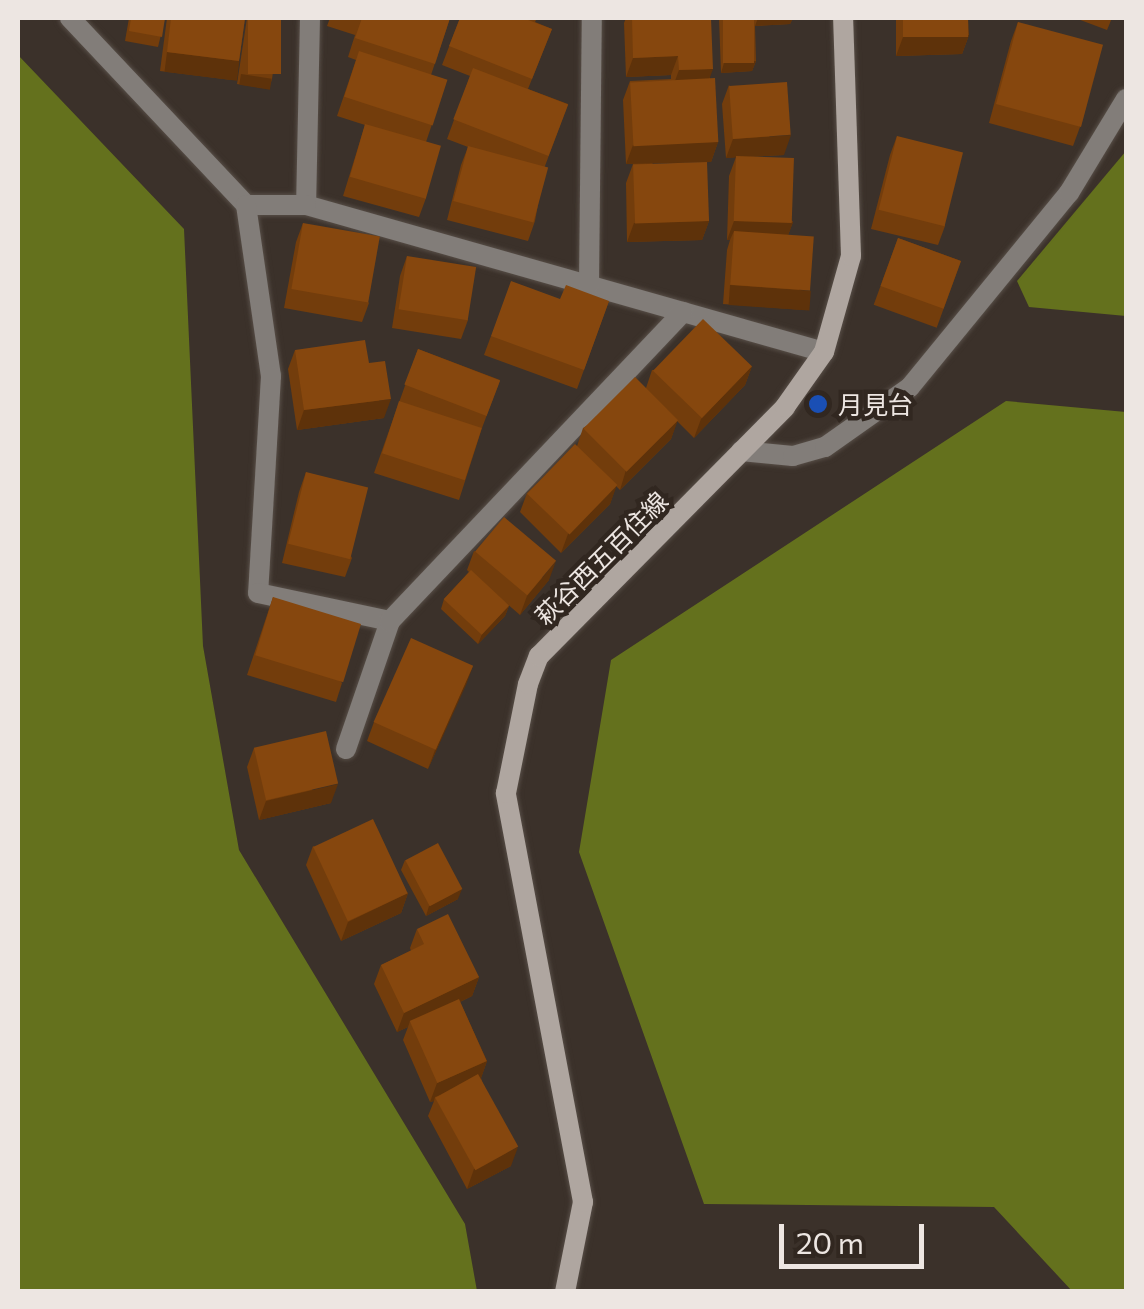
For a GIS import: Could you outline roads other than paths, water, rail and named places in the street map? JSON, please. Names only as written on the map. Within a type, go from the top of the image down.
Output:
[{"type":"main road","name":"萩谷西五百住線","points":[[565,1292],[583,1202],[506,792],[528,684],[539,656],[742,451],[824,352],[851,256],[843,18]]},
{"type":"street","points":[[70,18],[246,205],[272,376],[258,592],[390,621]]},
{"type":"street","points":[[306,206],[310,18]]},
{"type":"street","points":[[589,285],[592,18]]},
{"type":"street","points":[[742,451],[794,456],[825,447],[910,386],[1068,193],[1126,99]]},
{"type":"street","points":[[246,205],[306,206],[824,352]]},
{"type":"street","points":[[346,749],[390,621],[682,312]]},
{"type":"place","name":"月見台","points":[[818,404]]}]
